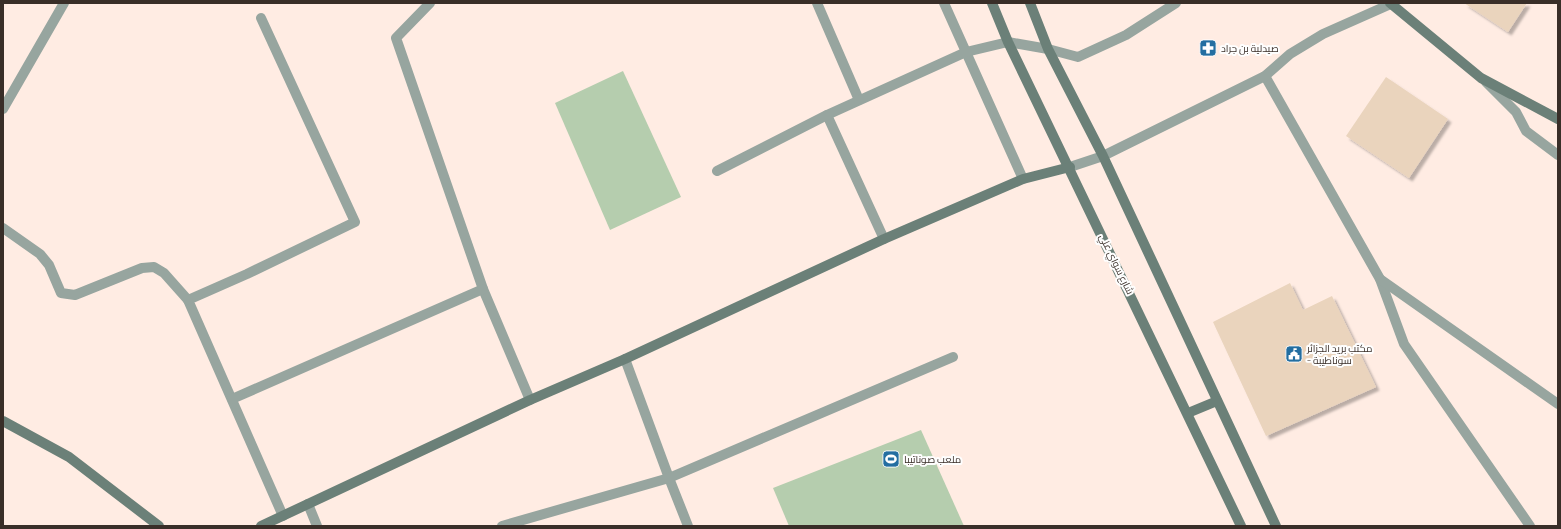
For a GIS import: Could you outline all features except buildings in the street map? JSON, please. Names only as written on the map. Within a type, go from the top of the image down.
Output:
[{"type":"main road","name":"شارع سواي علي","points":[[992,3],[1008,42],[1070,167],[1241,526]]},
{"type":"main road","points":[[1030,3],[1048,49],[1103,156],[1276,526]]},
{"type":"main road","points":[[1392,3],[1481,78],[1558,119]]},
{"type":"main road","points":[[261,526],[530,400],[625,359],[884,239],[1023,179],[1070,167]]},
{"type":"main road","points":[[1188,413],[1217,401]]},
{"type":"main road","points":[[3,422],[69,457],[159,526]]},
{"type":"street","points":[[3,109],[64,3]]},
{"type":"street","points":[[430,3],[396,38],[483,289],[530,400]]},
{"type":"street","points":[[817,3],[859,100]]},
{"type":"street","points":[[944,3],[1023,179]]},
{"type":"street","points":[[717,171],[827,115],[966,52],[1008,42],[1048,49],[1078,57],[1126,35],[1176,3]]},
{"type":"street","points":[[1070,167],[1103,156],[1265,76],[1290,54],[1323,34],[1392,3]]},
{"type":"street","points":[[188,300],[247,274],[355,222],[261,18]]},
{"type":"street","points":[[1265,76],[1380,279],[1404,344],[1530,526]]},
{"type":"street","points":[[1481,78],[1516,112],[1526,131],[1537,141],[1558,155]]},
{"type":"street","points":[[827,115],[884,239]]},
{"type":"street","points":[[3,228],[40,254],[49,265],[61,293],[75,295],[142,268],[154,267],[164,273],[188,300],[283,516]]},
{"type":"street","points":[[1380,279],[1558,404]]},
{"type":"street","points":[[232,399],[483,289]]},
{"type":"street","points":[[502,526],[668,478],[953,357]]},
{"type":"street","points":[[625,359],[668,478],[688,526]]},
{"type":"street","points":[[308,504],[317,526]]},
{"type":"green space","points":[[623,71],[681,197],[610,230],[555,103]]},
{"type":"green space","name":"ملعب صوناتيبا","points":[[921,430],[964,526],[789,526],[773,488]]},
{"type":"place","name":"صيدلية بن جراد","points":[[1208,48]]},
{"type":"place","name":"مكتب بريد الجزائر - سوناطيبة","points":[[1294,354]]},
{"type":"place","name":"ملعب صوناتيبا","points":[[891,459]]}]
